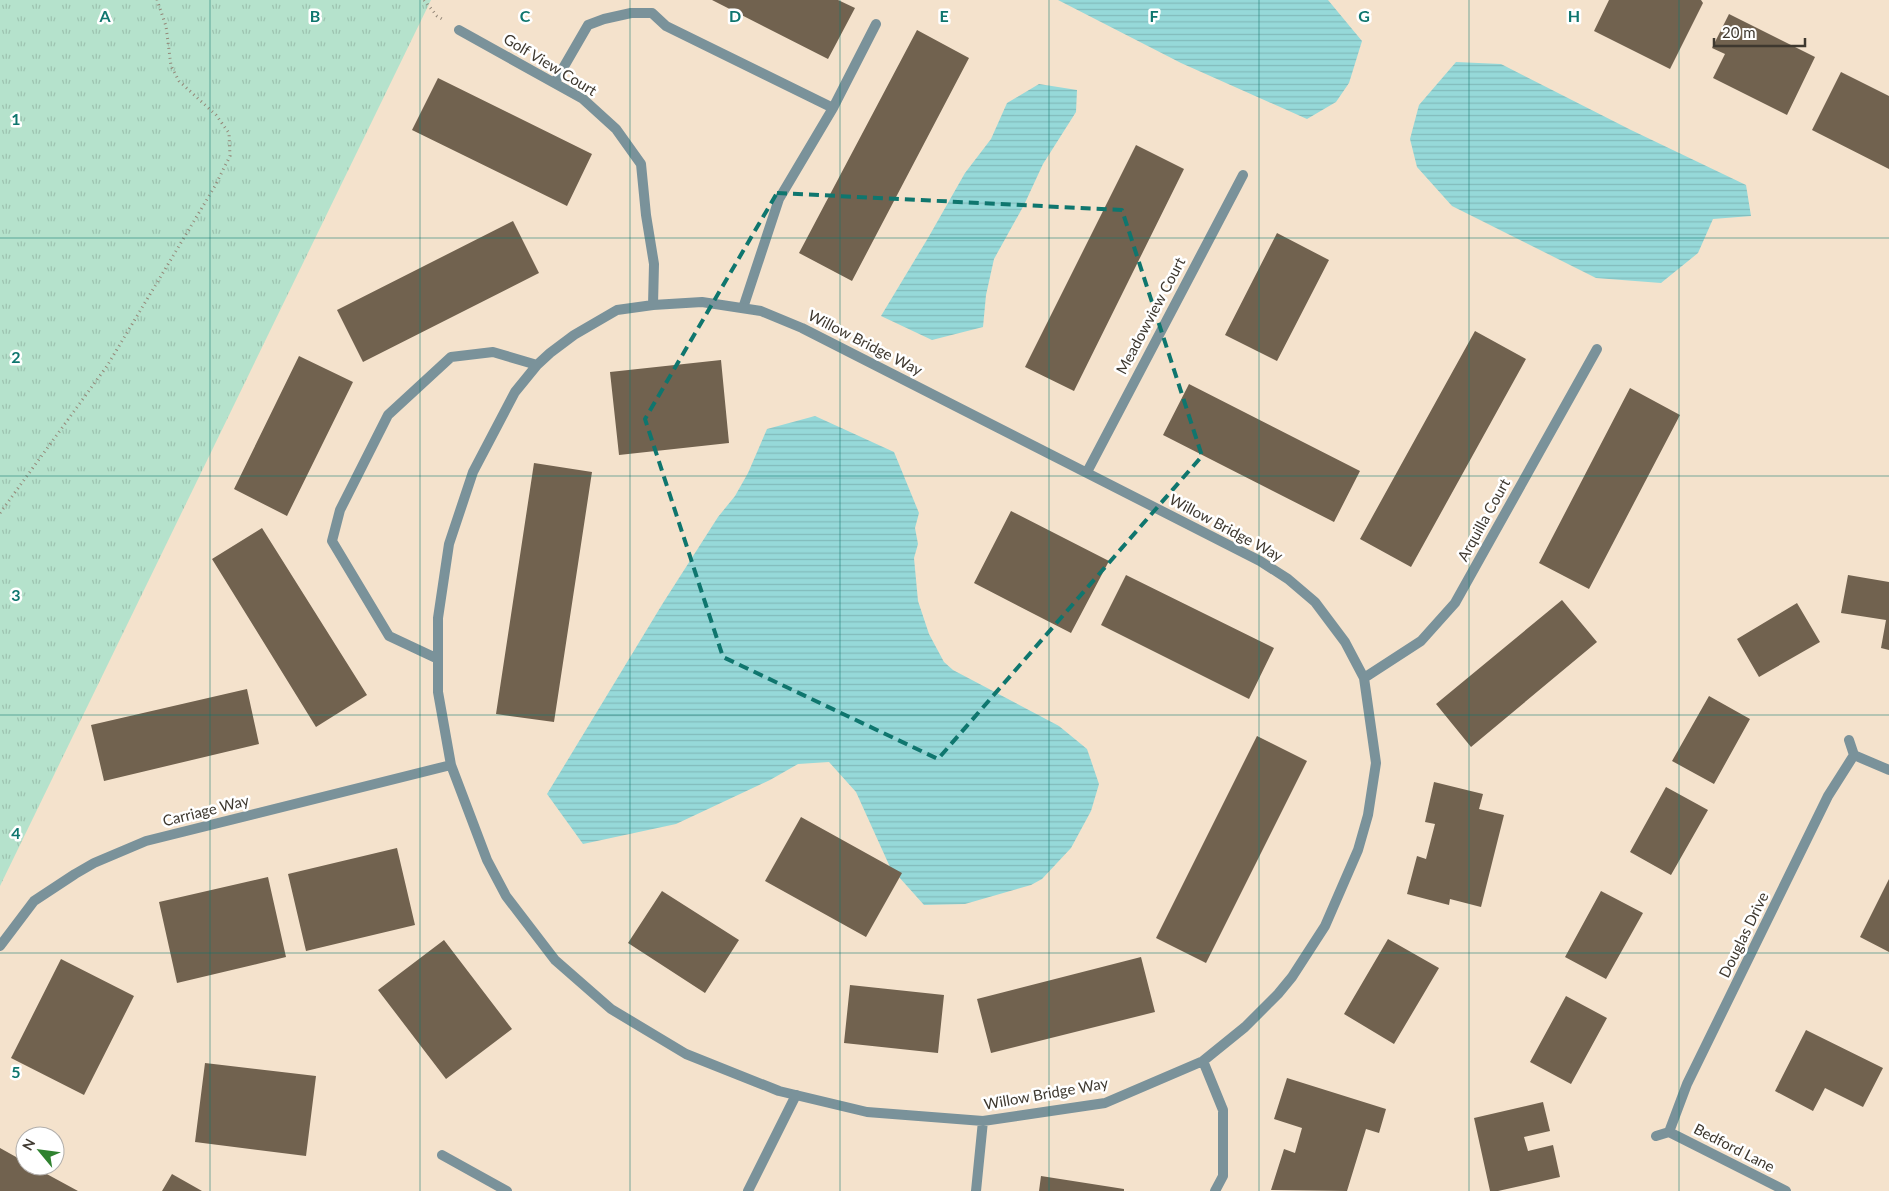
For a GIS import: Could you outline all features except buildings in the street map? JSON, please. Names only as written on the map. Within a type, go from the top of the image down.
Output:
[{"type":"street","points":[[555,82],[588,25],[630,13],[652,13],[666,26],[833,108]]},
{"type":"street","points":[[743,308],[779,199],[833,108],[876,24]]},
{"type":"street","name":"Golf View Court","points":[[459,30],[583,99],[616,129],[641,164],[646,215],[654,264],[653,305]]},
{"type":"street","name":"Meadowview Court","points":[[1087,472],[1242,175]]},
{"type":"street","name":"Willow Bridge Way","points":[[702,302],[743,308],[761,311],[802,328],[1260,561],[1288,579],[1315,602],[1345,642],[1364,678],[1376,763],[1368,815],[1358,850],[1325,926],[1292,977],[1245,1027],[1203,1061],[1105,1103],[983,1121],[867,1112],[779,1091],[686,1054],[610,1008],[555,960],[502,888],[487,860],[450,765],[438,692],[438,618],[449,544],[473,472],[514,392],[537,365],[574,335],[617,310],[653,305],[702,302]]},
{"type":"street","name":"Arquilla Court","points":[[1364,678],[1421,641],[1455,603],[1597,349]]},
{"type":"street","points":[[438,660],[389,636],[332,541],[340,510],[388,415],[451,357],[493,352],[537,365]]},
{"type":"street","points":[[1849,740],[1854,755],[1889,770]]},
{"type":"street","name":"Douglas Drive","points":[[1669,1132],[1687,1084],[1828,796],[1854,755]]},
{"type":"street","name":"Carriage Way","points":[[0,946],[34,901],[94,863],[146,841],[450,765]]},
{"type":"street","points":[[1203,1061],[1223,1110],[1222,1176],[1215,1191]]},
{"type":"street","points":[[748,1191],[796,1095]]},
{"type":"street","points":[[976,1191],[983,1121]]},
{"type":"street","points":[[1656,1136],[1669,1132]]},
{"type":"street","name":"Bedford Lane","points":[[1669,1132],[1786,1191]]},
{"type":"street","points":[[442,1155],[507,1191]]},
{"type":"path","points":[[0,513],[107,366],[215,186],[230,156],[229,133],[216,115],[178,81],[171,66],[166,26],[157,0]]},
{"type":"highlighted area","points":[[777,193],[1122,210],[1202,456],[938,759],[723,657],[645,419]]},
{"type":"green space","points":[[0,0],[431,0],[0,886]]},
{"type":"water","points":[[1058,0],[1328,0],[1362,41],[1349,83],[1336,102],[1307,119],[1181,63]]},
{"type":"water","points":[[1456,62],[1501,64],[1631,130],[1746,185],[1751,216],[1713,219],[1698,253],[1661,283],[1596,278],[1452,206],[1417,167],[1410,139],[1419,105]]},
{"type":"water","points":[[1039,84],[1077,90],[1076,112],[1043,164],[1024,205],[994,259],[986,295],[983,327],[932,340],[881,316],[965,173],[991,139],[1007,103]]},
{"type":"water","points":[[815,416],[894,452],[919,513],[915,528],[918,544],[914,558],[918,601],[929,634],[944,662],[953,670],[1059,726],[1087,749],[1099,784],[1091,811],[1071,848],[1042,879],[1031,885],[965,904],[924,905],[890,867],[856,792],[829,762],[798,764],[770,780],[676,824],[583,844],[547,794],[663,603],[718,517],[735,496],[748,473],[767,429]]}]
